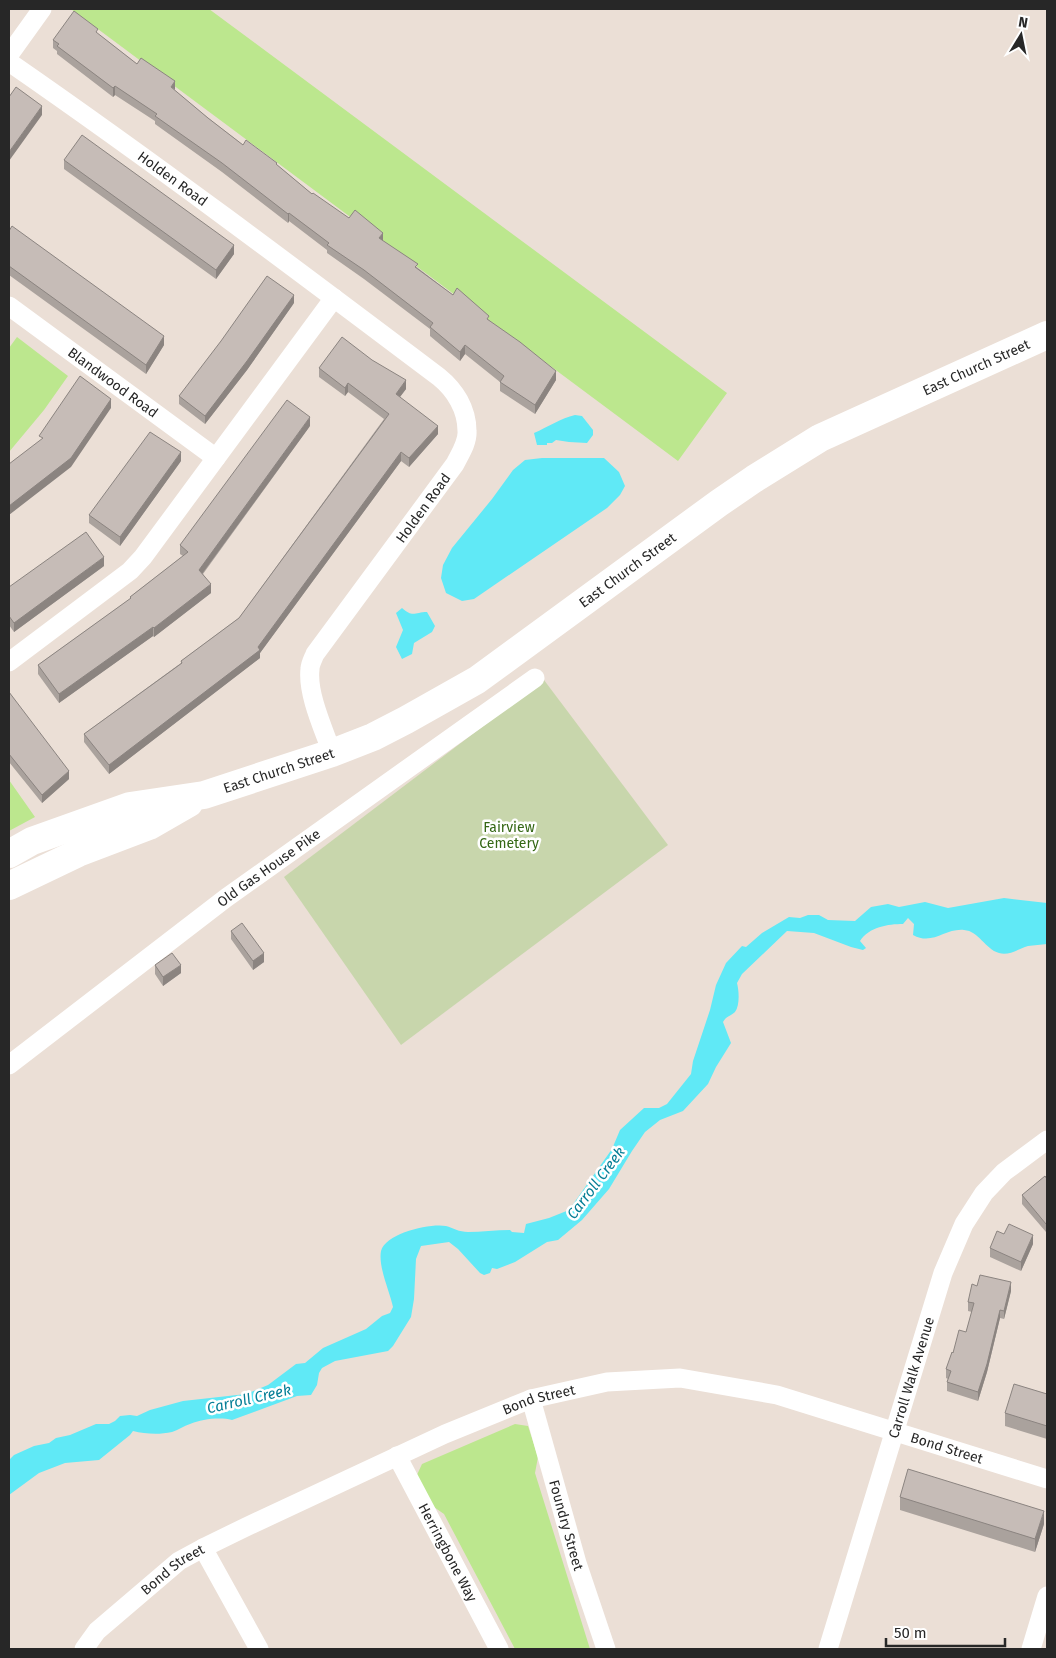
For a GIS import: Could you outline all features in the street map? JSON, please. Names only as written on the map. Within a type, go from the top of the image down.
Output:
[{"type":"main road","name":"East Church Street","points":[[9,854],[32,841],[130,806],[204,795],[332,753],[373,737],[477,680],[754,478],[820,438],[1047,334]]},
{"type":"main road","name":"East Church Street","points":[[9,886],[78,854],[149,826],[204,795]]},
{"type":"street","points":[[9,54],[42,9]]},
{"type":"street","name":"Holden Road","points":[[9,62],[90,118],[334,298],[449,385],[458,397],[468,432],[464,447],[455,464],[315,654],[310,668],[310,683],[332,753]]},
{"type":"street","points":[[9,662],[130,571],[143,557],[334,298]]},
{"type":"street","name":"Blandwood Road","points":[[9,306],[216,458]]},
{"type":"street","name":"Old Gas House Pike","points":[[9,1065],[226,898],[535,678]]},
{"type":"street","name":"Carroll Walk Avenue","points":[[828,1649],[942,1273],[964,1224],[984,1193],[1004,1172],[1047,1140]]},
{"type":"street","name":"Bond Street","points":[[84,1649],[97,1631],[179,1561],[203,1548],[444,1434],[531,1399],[606,1382],[680,1378],[776,1395],[1047,1479]]},
{"type":"street","name":"Foundry Street","points":[[531,1399],[578,1563],[606,1649]]},
{"type":"street","name":"Herringbone Way","points":[[397,1456],[499,1649]]},
{"type":"street","points":[[203,1548],[258,1649]]},
{"type":"street","points":[[1031,1649],[1047,1596]]},
{"type":"green space","points":[[71,9],[209,9],[727,393],[678,461]]},
{"type":"green space","points":[[17,337],[68,376],[44,410],[9,452],[9,348]]},
{"type":"green space","name":"Fairview Cemetery","points":[[544,680],[668,845],[401,1045],[284,877]]},
{"type":"green space","points":[[9,780],[35,817],[9,831]]},
{"type":"green space","points":[[515,1424],[528,1426],[538,1457],[535,1473],[590,1649],[515,1649],[444,1514],[431,1505],[416,1477],[422,1464]]},
{"type":"water","points":[[575,415],[582,416],[593,430],[593,435],[587,443],[556,440],[552,443],[547,443],[547,445],[537,445],[534,433]]},
{"type":"water","points":[[542,458],[604,458],[619,472],[625,486],[620,495],[607,508],[474,599],[462,601],[446,593],[441,578],[443,565],[452,548],[513,470],[525,460]]},
{"type":"water","points":[[402,608],[412,614],[427,612],[435,626],[432,632],[414,643],[412,654],[402,659],[396,647],[403,630],[396,613]]},
{"type":"water","name":"Carroll Creek","points":[[1004,898],[1047,903],[1047,944],[1028,946],[1003,954],[994,951],[974,933],[964,930],[951,931],[933,938],[920,938],[913,935],[914,924],[908,918],[903,924],[885,926],[868,932],[860,941],[866,948],[863,950],[814,933],[787,931],[742,974],[737,983],[739,998],[737,1009],[723,1022],[731,1043],[708,1084],[683,1111],[660,1120],[645,1132],[609,1189],[582,1220],[558,1240],[547,1242],[515,1262],[497,1269],[492,1268],[490,1273],[484,1275],[449,1242],[421,1246],[416,1259],[411,1317],[388,1351],[335,1361],[322,1368],[317,1385],[311,1395],[297,1396],[232,1420],[217,1419],[195,1422],[172,1432],[162,1434],[133,1431],[99,1460],[65,1463],[39,1473],[9,1495],[9,1460],[14,1455],[96,1424],[109,1424],[120,1416],[137,1416],[150,1410],[183,1401],[246,1394],[268,1385],[296,1364],[305,1363],[323,1348],[366,1329],[382,1316],[390,1313],[393,1307],[381,1264],[381,1251],[391,1239],[400,1234],[439,1225],[465,1232],[510,1230],[512,1232],[524,1233],[526,1224],[569,1210],[612,1149],[620,1130],[644,1108],[659,1108],[667,1104],[691,1074],[693,1061],[716,985],[726,963],[742,946],[746,947],[762,933],[789,917],[800,918],[808,915],[819,915],[828,920],[855,921],[871,907],[888,904],[899,907],[925,902],[948,908]]},
{"type":"building","points":[[74,11],[98,29],[96,32],[137,64],[141,58],[175,81],[171,87],[208,118],[243,145],[246,140],[277,163],[312,194],[349,218],[355,210],[383,233],[379,238],[418,264],[415,267],[453,295],[457,288],[489,316],[487,319],[556,371],[535,405],[500,382],[504,376],[465,345],[460,352],[430,327],[433,323],[364,270],[327,245],[329,243],[222,163],[155,116],[157,114],[115,86],[113,88],[57,46],[59,44],[53,40]]},
{"type":"building","points":[[16,87],[42,106],[9,152],[9,97]]},
{"type":"building","points":[[82,135],[234,245],[216,270],[64,160]]},
{"type":"building","points":[[12,226],[164,336],[146,365],[9,266],[9,231]]},
{"type":"building","points":[[267,276],[294,295],[205,416],[179,396]]},
{"type":"building","points":[[342,337],[372,360],[406,380],[396,394],[438,426],[409,458],[401,452],[258,647],[260,650],[109,765],[84,734],[182,663],[181,661],[239,618],[389,414],[348,383],[345,388],[319,368]]},
{"type":"building","points":[[80,376],[111,399],[71,458],[9,506],[9,464],[43,438],[39,436]]},
{"type":"building","points":[[287,400],[310,417],[199,570],[211,584],[154,628],[59,694],[38,665],[131,598],[188,552],[180,545]]},
{"type":"building","points":[[150,432],[181,452],[120,537],[89,515]]},
{"type":"building","points":[[86,532],[104,557],[14,623],[9,616],[9,587]]},
{"type":"building","points":[[9,692],[69,771],[42,795],[9,754]]},
{"type":"building","points":[[242,923],[264,953],[253,961],[231,931]]},
{"type":"building","points":[[172,953],[181,965],[163,977],[155,965]]},
{"type":"building","points":[[1045,1176],[1047,1179],[1046,1224],[1022,1195]]},
{"type":"building","points":[[1009,1224],[1033,1235],[1021,1262],[990,1248],[997,1231],[1004,1234]]},
{"type":"building","points":[[980,1275],[1011,1282],[1004,1311],[1000,1310],[978,1392],[947,1382],[951,1371],[946,1369],[953,1353],[959,1330],[966,1332],[974,1303],[968,1302],[972,1284],[977,1286]]},
{"type":"building","points":[[1014,1384],[1047,1394],[1047,1426],[1005,1413]]},
{"type":"building","points":[[908,1469],[1044,1511],[1035,1539],[900,1497]]}]
